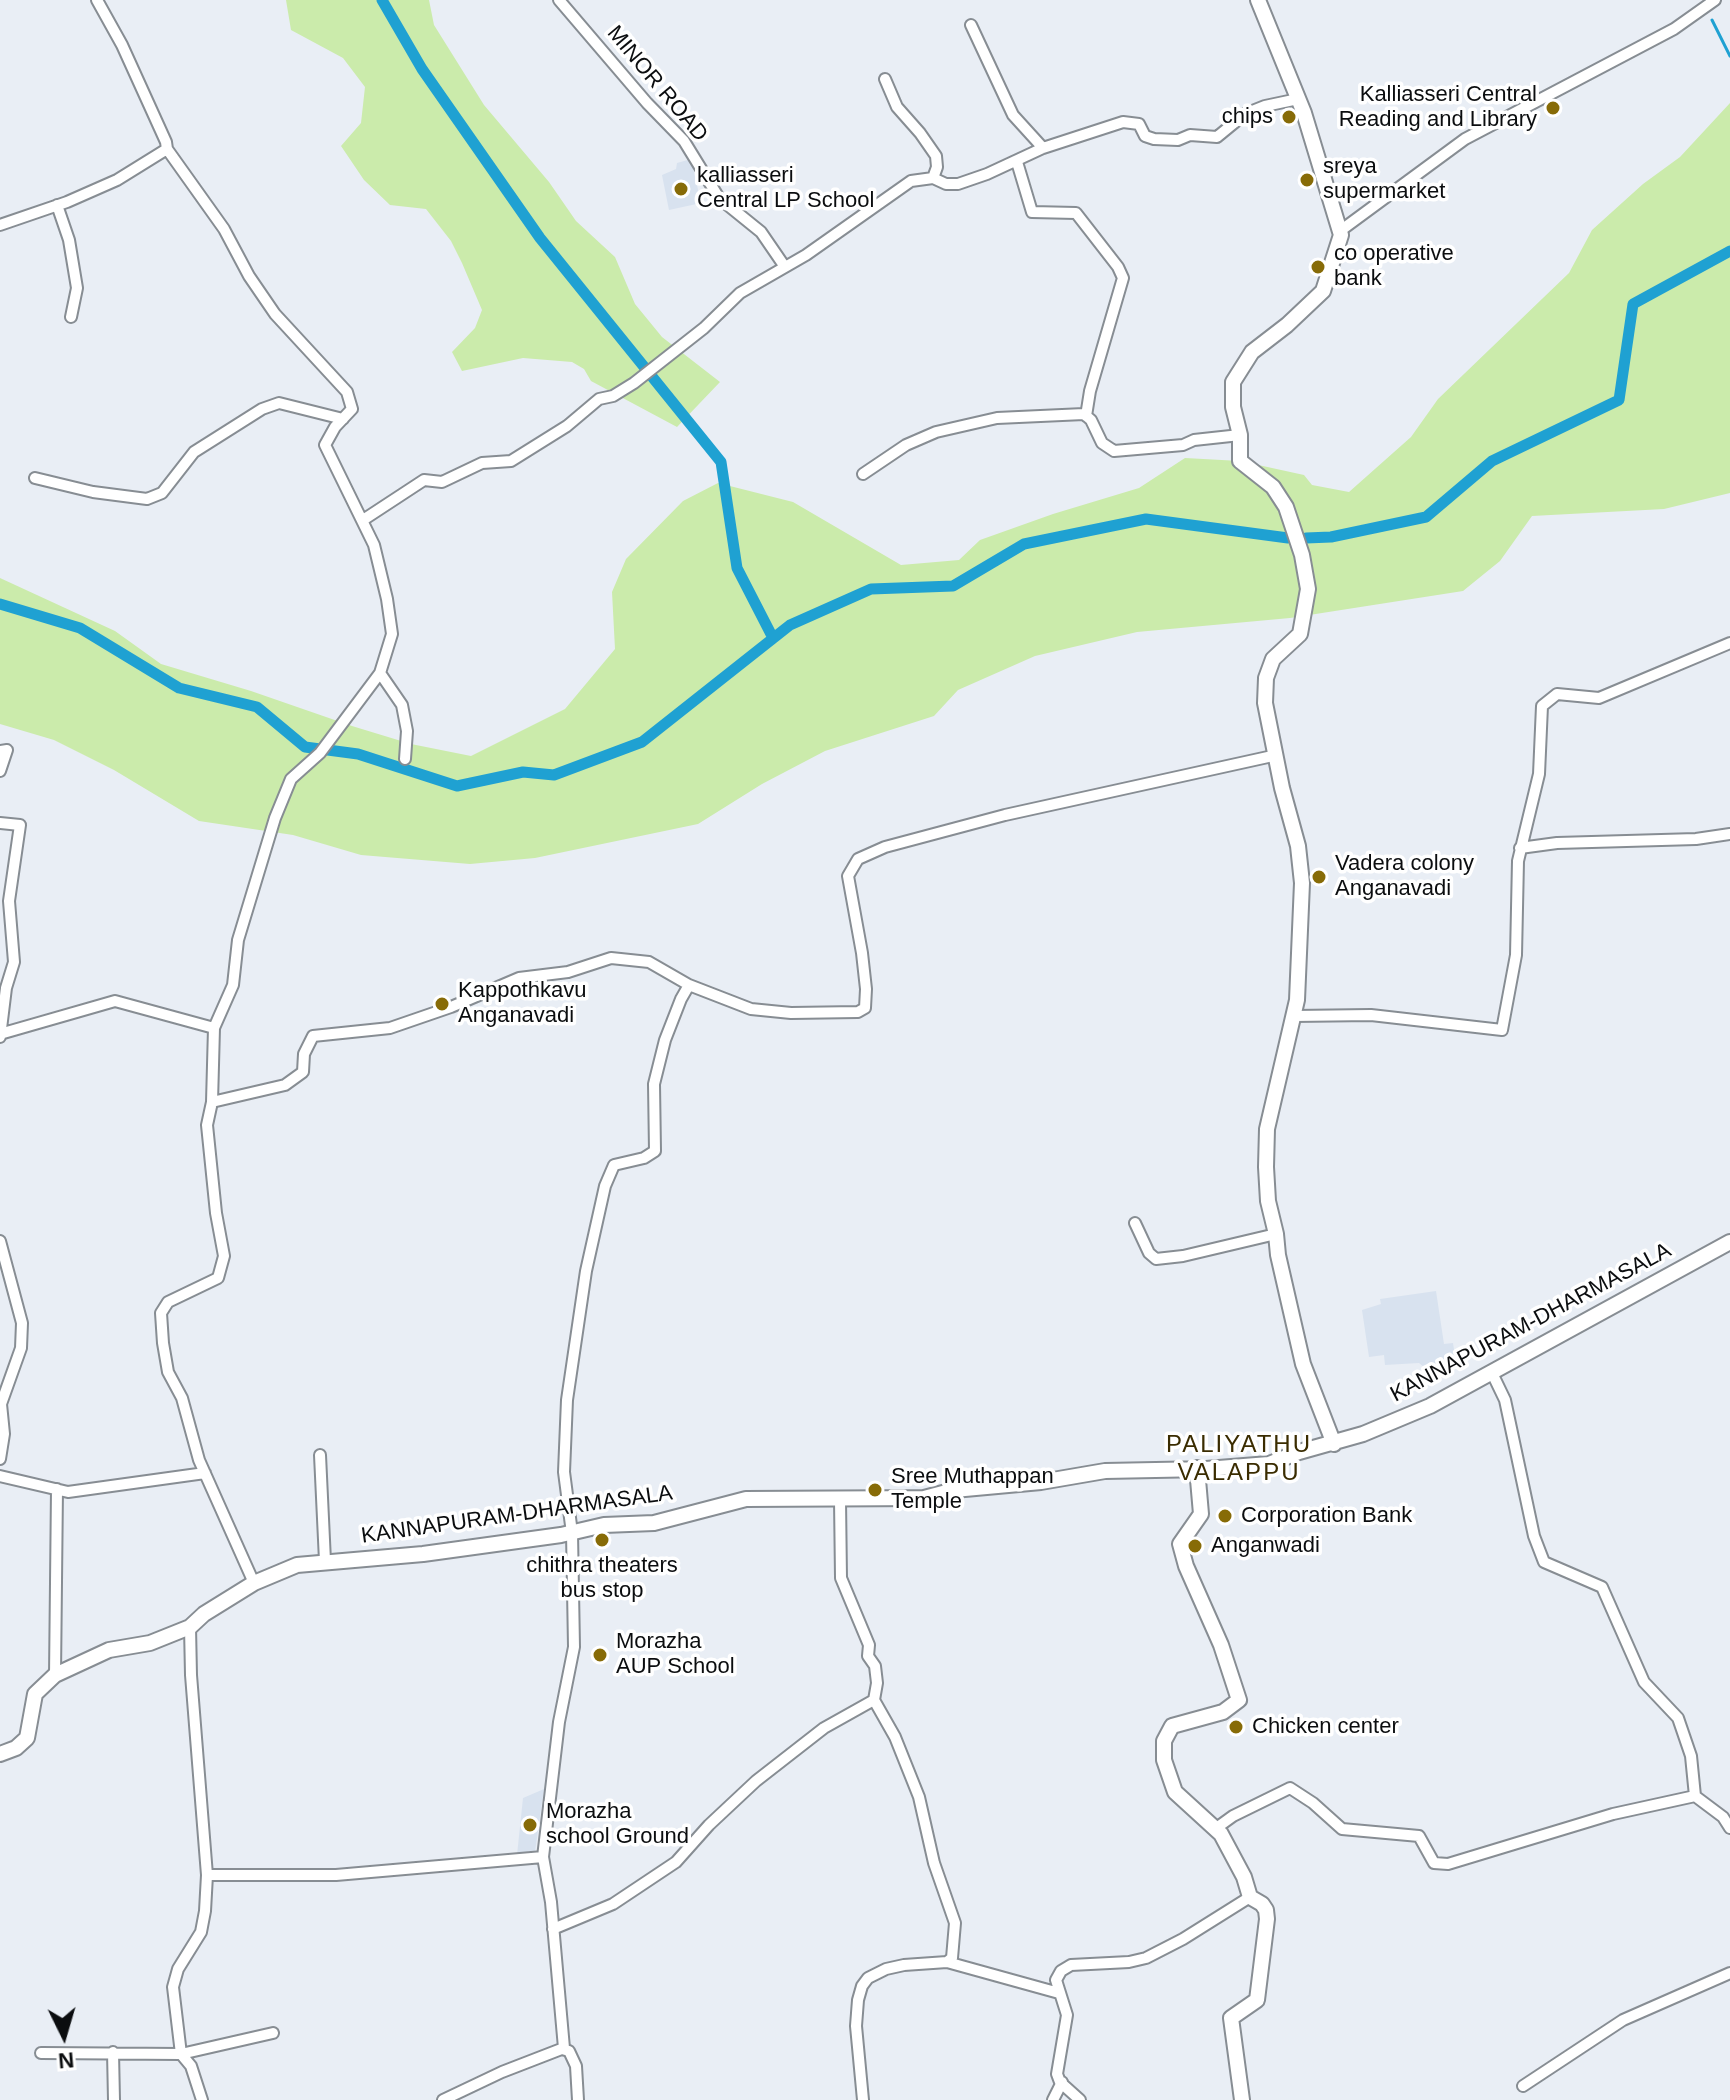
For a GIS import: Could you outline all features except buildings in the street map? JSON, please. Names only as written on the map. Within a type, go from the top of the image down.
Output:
[{"type":"main road","points":[[1258,0],[1298,99],[1341,233],[1323,291],[1252,352],[1233,382],[1240,461],[1273,487],[1286,507],[1302,555],[1308,589],[1300,634],[1273,659],[1266,678],[1265,703],[1282,788],[1298,846],[1302,883],[1294,1016],[1267,1129],[1268,1201],[1303,1364],[1334,1444]]},
{"type":"main road","name":"KANNAPURAM-DHARMASALA","points":[[0,1754],[16,1748],[27,1738],[35,1694],[55,1675],[109,1650],[150,1643],[190,1627],[204,1614],[254,1583],[297,1565],[423,1554],[572,1533],[604,1525],[654,1523],[746,1499],[924,1498],[954,1490],[1041,1482],[1105,1471],[1269,1464],[1299,1452],[1334,1444],[1430,1406],[1730,1242]]},
{"type":"main road","points":[[1197,1468],[1201,1514],[1180,1544],[1186,1566],[1221,1645],[1239,1700],[1223,1712],[1172,1726],[1164,1741],[1164,1760],[1175,1792],[1221,1834],[1235,1858],[1250,1897],[1262,1904],[1267,1919],[1257,2000],[1231,2018],[1242,2100]]},
{"type":"street","points":[[97,0],[122,45],[167,149],[224,229],[249,276],[275,314],[347,392],[352,409],[325,445],[374,545],[392,634],[380,673],[322,749],[291,779],[275,818],[238,940],[233,985],[214,1028],[212,1102],[207,1125],[224,1256],[218,1278],[168,1302],[161,1313],[168,1372],[182,1398],[187,1425],[205,1473],[254,1583]]},
{"type":"street","name":"MINOR ROAD","points":[[559,0],[647,103],[684,141],[719,198],[761,232],[785,267]]},
{"type":"street","points":[[1341,233],[1465,139],[1674,29],[1715,0]]},
{"type":"street","points":[[971,25],[1013,115],[1043,148]]},
{"type":"street","points":[[885,79],[897,107],[936,156],[937,167],[933,178]]},
{"type":"street","points":[[363,520],[424,480],[442,482],[482,463],[511,461],[567,426],[599,399],[613,396],[647,372],[704,328],[740,293],[840,232],[911,181],[933,178],[946,184],[958,184],[1017,162],[1043,148],[1123,122],[1139,124],[1145,136],[1154,139],[1178,140],[1190,135],[1217,137],[1245,114],[1298,99]]},
{"type":"street","points":[[0,225],[117,180],[167,149]]},
{"type":"street","points":[[1017,162],[1032,212],[1076,213],[1123,278],[1090,391],[1086,416]]},
{"type":"street","points":[[57,205],[69,240],[77,288],[71,317]]},
{"type":"street","points":[[35,478],[93,492],[147,499],[162,493],[194,452],[262,409],[279,403],[343,419]]},
{"type":"street","points":[[863,474],[906,445],[936,432],[997,418],[1058,414],[1086,416],[1102,443],[1114,451],[1183,445],[1194,440],[1240,435]]},
{"type":"street","points":[[1294,1016],[1371,1015],[1502,1030],[1516,955],[1520,848],[1539,774],[1542,706],[1557,694],[1599,698],[1730,643]]},
{"type":"street","points":[[380,673],[402,705],[407,731],[405,759]]},
{"type":"street","points":[[0,751],[7,750],[0,771]]},
{"type":"street","points":[[212,1102],[285,1085],[303,1072],[304,1054],[313,1036],[390,1028],[451,1007],[519,978],[568,972],[611,958],[649,962],[689,985],[751,1009],[791,1013],[858,1012],[865,1008],[866,989],[848,876],[858,859],[885,847],[963,825],[1277,755]]},
{"type":"street","points":[[0,823],[20,825],[9,901],[14,962],[3,994],[0,1036],[115,1001],[214,1028]]},
{"type":"street","points":[[1520,848],[1557,843],[1696,839],[1730,834]]},
{"type":"street","points":[[562,2049],[553,1929],[543,1857],[559,1722],[574,1647],[572,1533],[564,1472],[567,1400],[586,1271],[605,1186],[614,1165],[644,1158],[655,1151],[654,1084],[665,1040],[689,985]]},
{"type":"street","points":[[1135,1223],[1149,1253],[1156,1259],[1183,1256],[1276,1234]]},
{"type":"street","points":[[0,1241],[22,1323],[21,1348],[1,1404],[4,1434],[0,1459]]},
{"type":"street","points":[[1492,1373],[1505,1400],[1534,1536],[1544,1562],[1602,1587],[1644,1682],[1678,1718],[1691,1756],[1695,1796],[1723,1817],[1730,1828]]},
{"type":"street","points":[[320,1455],[325,1561]]},
{"type":"street","points":[[0,1476],[68,1492],[205,1473]]},
{"type":"street","points":[[55,1675],[57,1489]]},
{"type":"street","points":[[840,1500],[841,1578],[869,1645],[868,1656],[875,1666],[877,1683],[874,1700],[895,1737],[919,1797],[934,1863],[955,1923],[952,1958],[947,1962]]},
{"type":"street","points":[[190,1627],[207,1875],[201,1932],[178,1969],[173,1987],[181,2054],[191,2066],[202,2100]]},
{"type":"street","points":[[553,1929],[613,1904],[676,1862],[709,1825],[756,1781],[824,1728],[874,1700]]},
{"type":"street","points":[[1215,1829],[1233,1816],[1290,1788],[1313,1803],[1342,1829],[1419,1836],[1434,1863],[1448,1864],[1613,1814],[1695,1796]]},
{"type":"street","points":[[207,1875],[336,1875],[543,1857]]},
{"type":"street","points":[[1080,2100],[1057,2074],[1067,2015],[1056,1980],[1061,1971],[1071,1965],[1129,1962],[1146,1958],[1250,1897]]},
{"type":"street","points":[[863,2100],[856,2026],[858,2000],[868,1978],[904,1965],[947,1962],[1059,1993]]},
{"type":"street","points":[[1523,2086],[1623,2020],[1730,1973]]},
{"type":"street","points":[[41,2053],[181,2054],[273,2033]]},
{"type":"street","points":[[443,2100],[502,2072],[562,2049],[569,2051],[576,2066],[578,2100]]},
{"type":"street","points":[[113,2052],[114,2100]]},
{"type":"street","points":[[1053,2100],[1062,2082]]},
{"type":"shaded area","name":"kalliasseri Central LP School","points":[[691,159],[701,203],[669,210],[662,175],[676,169],[677,163]]},
{"type":"shaded area","points":[[1436,1291],[1444,1344],[1453,1343],[1456,1363],[1450,1364],[1451,1368],[1432,1370],[1432,1367],[1425,1368],[1419,1363],[1385,1365],[1384,1355],[1369,1357],[1362,1310],[1381,1304],[1380,1299]]},
{"type":"shaded area","name":"Morazha school Ground","points":[[544,1789],[535,1852],[517,1855],[523,1798]]},
{"type":"green space","points":[[286,0],[429,0],[434,25],[484,105],[549,182],[576,221],[615,257],[635,304],[662,337],[720,382],[677,427],[591,381],[584,369],[572,362],[523,358],[462,371],[452,352],[475,328],[482,310],[462,263],[451,241],[426,209],[390,205],[364,180],[341,146],[361,123],[365,87],[343,58],[291,30]]},
{"type":"green space","points":[[1730,103],[1730,493],[1664,509],[1532,516],[1500,561],[1463,591],[1290,618],[1137,632],[1035,656],[958,690],[934,716],[825,751],[762,784],[698,824],[535,858],[470,864],[361,855],[293,835],[199,821],[114,770],[54,740],[0,724],[0,578],[115,631],[161,664],[411,744],[471,756],[565,709],[615,649],[612,592],[626,559],[683,501],[718,483],[793,502],[901,565],[959,560],[980,540],[1139,488],[1185,458],[1240,461],[1304,475],[1312,485],[1349,492],[1411,437],[1438,399],[1569,273],[1592,230],[1643,184],[1680,157]]},
{"type":"waterway","points":[[382,0],[422,69],[540,238],[721,462],[737,568],[773,638]]},
{"type":"waterway","points":[[1712,20],[1730,56]]},
{"type":"waterway","points":[[1306,538],[1331,537],[1426,517],[1492,461],[1619,400],[1633,304],[1730,251]]},
{"type":"waterway","points":[[0,604],[80,628],[179,688],[257,707],[305,747],[358,754],[457,786],[523,772],[554,775],[642,742],[790,625],[871,589],[953,586],[1024,544],[1146,519],[1288,538]]},
{"type":"place","name":"Kalliasseri Central Reading and Library","points":[[1553,108]]},
{"type":"place","name":"chips","points":[[1289,117]]},
{"type":"place","name":"sreya supermarket","points":[[1307,180]]},
{"type":"place","name":"kalliasseri Central LP School","points":[[681,189]]},
{"type":"place","name":"co operative bank","points":[[1318,267]]},
{"type":"place","name":"Vadera colony Anganavadi","points":[[1319,877]]},
{"type":"place","name":"Kappothkavu Anganavadi","points":[[442,1004]]},
{"type":"place","name":"Sree Muthappan Temple","points":[[875,1490]]},
{"type":"place","name":"Corporation Bank","points":[[1225,1516]]},
{"type":"place","name":"chithra theaters bus stop","points":[[602,1540]]},
{"type":"place","name":"Anganwadi","points":[[1195,1546]]},
{"type":"place","name":"Morazha AUP School","points":[[600,1655]]},
{"type":"place","name":"Chicken center","points":[[1236,1727]]},
{"type":"place","name":"Morazha school Ground","points":[[530,1825]]},
{"type":"district","name":"PALIYATHU VALAPPU","points":[[1239,1459]]}]
